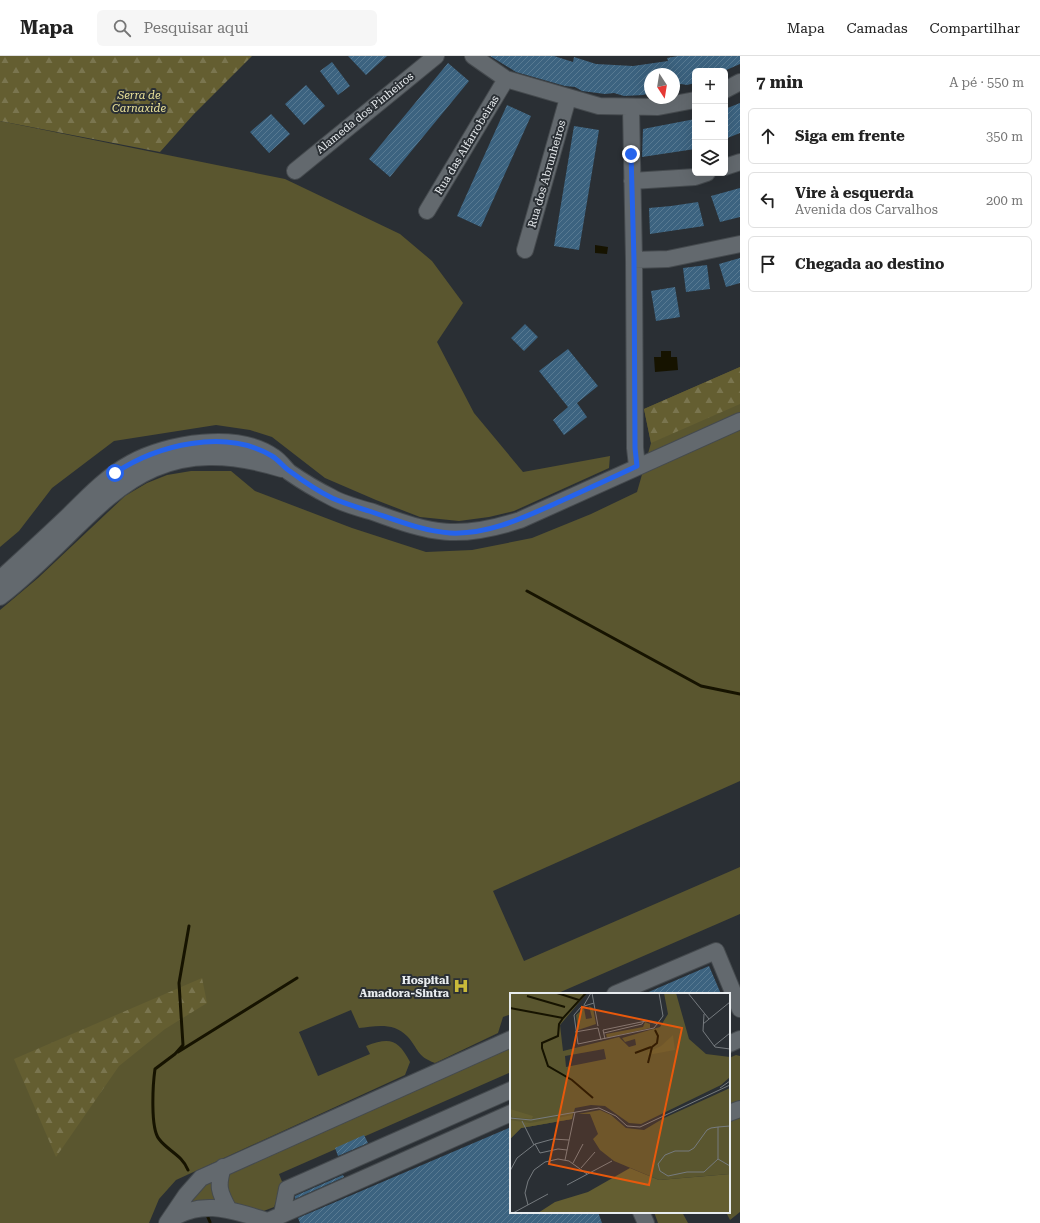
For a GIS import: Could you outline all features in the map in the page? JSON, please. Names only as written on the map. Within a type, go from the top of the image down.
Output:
[{"type":"street","name":"Alameda dos Pinheiros","points":[[295,171],[436,56]]},
{"type":"street","points":[[473,56],[506,79],[599,106],[631,108],[658,107],[692,101]]},
{"type":"street","name":"Rua das Alfarrobeiras","points":[[427,211],[506,79]]},
{"type":"street","points":[[728,88],[740,82]]},
{"type":"street","name":"Rua dos Abrunheiros","points":[[525,250],[568,98]]},
{"type":"street","points":[[631,108],[634,260],[635,448],[637,466]]},
{"type":"street","points":[[728,166],[740,162]]},
{"type":"street","points":[[632,181],[698,176]]},
{"type":"street","points":[[634,260],[668,259],[740,244]]},
{"type":"street","points":[[0,579],[102,483],[130,463],[171,447],[197,443],[219,442],[260,450],[274,457],[290,472],[332,498],[415,527],[451,533],[468,533],[496,528],[520,520],[637,466],[740,422]]},
{"type":"street","points":[[0,598],[112,494],[142,473],[178,460],[220,456],[239,458],[290,472]]},
{"type":"street","points":[[617,993],[716,951],[740,1009]]},
{"type":"street","points":[[167,1223],[186,1195],[201,1178],[222,1167],[510,1039]]},
{"type":"street","points":[[730,1044],[740,1039]]},
{"type":"street","points":[[282,1214],[287,1189],[510,1090]]},
{"type":"street","points":[[730,1113],[740,1109]]},
{"type":"street","points":[[167,1223],[180,1214],[192,1209],[209,1207],[229,1210],[268,1221],[510,1113]]},
{"type":"street","points":[[351,1160],[360,1180]]},
{"type":"street","points":[[222,1167],[218,1183],[221,1196],[229,1210]]},
{"type":"street","points":[[641,1213],[646,1223]]},
{"type":"shaded area","points":[[0,121],[285,179],[400,234],[432,261],[463,303],[437,342],[474,413],[523,472],[610,456],[609,468],[514,511],[489,517],[459,521],[420,517],[325,478],[272,437],[250,430],[216,425],[114,441],[52,488],[19,531],[0,547]]},
{"type":"shaded area","points":[[595,245],[608,247],[607,254],[595,253]]},
{"type":"shaded area","points":[[661,351],[671,351],[671,357],[677,357],[678,370],[655,372],[654,357],[661,357]]},
{"type":"shaded area","points":[[740,367],[740,781],[493,891],[524,961],[740,867],[740,914],[558,993],[510,993],[510,1014],[503,1017],[498,1033],[435,1063],[424,1058],[407,1036],[396,1029],[384,1026],[359,1028],[351,1010],[299,1032],[318,1076],[370,1054],[366,1046],[381,1041],[397,1044],[406,1054],[410,1062],[405,1075],[176,1180],[159,1199],[149,1223],[0,1223],[0,610],[38,578],[125,496],[147,483],[167,475],[191,471],[231,471],[255,491],[352,528],[426,552],[472,550],[532,538],[591,514],[637,492],[651,443],[644,409]]},
{"type":"shaded area","points":[[510,1046],[510,1072],[279,1174],[283,1184],[274,1207],[261,1212],[229,1202],[226,1187],[228,1178],[236,1165]]},
{"type":"shaded area","points":[[736,1055],[740,1056],[740,1100],[730,1105],[730,1058]]},
{"type":"shaded area","points":[[740,1116],[740,1212],[730,1220],[726,1213],[730,1213],[730,1120]]},
{"type":"shaded area","points":[[215,1174],[220,1203],[198,1201],[184,1205]]},
{"type":"shaded area","points":[[654,1213],[683,1213],[688,1223],[658,1223]]},
{"type":"green space","name":"Serra de Carnaxide","points":[[0,56],[252,56],[193,115],[160,152],[0,121]]},
{"type":"green space","points":[[740,367],[740,404],[651,443],[644,409]]},
{"type":"green space","points":[[202,978],[207,1003],[165,1029],[119,1066],[56,1157],[14,1059]]},
{"type":"building","points":[[348,56],[387,56],[366,75]]},
{"type":"building","points":[[490,56],[554,56],[573,62],[574,57],[596,64],[633,66],[668,61],[667,58],[678,56],[740,56],[740,64],[728,69],[728,68],[692,68],[692,84],[687,85],[680,84],[680,68],[644,68],[643,95],[624,96],[614,93],[605,94],[582,91],[575,87],[565,86],[516,72]]},
{"type":"building","points":[[332,62],[350,86],[338,95],[320,71]]},
{"type":"building","points":[[448,63],[469,81],[390,177],[369,159]]},
{"type":"building","points":[[306,85],[325,106],[304,125],[285,104]]},
{"type":"building","points":[[740,103],[740,133],[728,138],[728,108]]},
{"type":"building","points":[[507,105],[531,116],[481,227],[457,216]]},
{"type":"building","points":[[271,114],[290,134],[269,153],[250,132]]},
{"type":"building","points":[[692,120],[692,149],[642,157],[643,129]]},
{"type":"building","points":[[574,126],[599,130],[579,250],[554,246]]},
{"type":"building","points":[[740,188],[740,217],[720,222],[711,196]]},
{"type":"building","points":[[698,202],[704,226],[650,234],[649,208]]},
{"type":"building","points":[[740,258],[740,283],[726,287],[719,264]]},
{"type":"building","points":[[707,265],[710,289],[686,292],[683,268]]},
{"type":"building","points":[[675,287],[680,317],[656,321],[651,291]]},
{"type":"building","points":[[525,324],[538,337],[524,351],[511,338]]},
{"type":"building","points":[[568,349],[598,386],[577,403],[587,417],[564,435],[553,420],[568,407],[539,371]]},
{"type":"building","points":[[709,966],[721,993],[646,993]]},
{"type":"building","points":[[510,1127],[510,1213],[598,1213],[602,1223],[300,1223],[298,1218]]},
{"type":"building","points":[[364,1135],[368,1143],[338,1156],[335,1148]]},
{"type":"building","points":[[343,1175],[344,1177],[295,1199],[295,1196]]},
{"type":"waterway","points":[[527,591],[701,686],[740,694]]},
{"type":"waterway","points":[[188,1170],[179,1157],[166,1147],[159,1139],[154,1125],[153,1105],[155,1069],[175,1054],[183,1045],[179,983],[189,926]]},
{"type":"waterway","points":[[178,1052],[297,978]]},
{"type":"waterway","points":[[206,1213],[210,1222]]},
{"type":"place","name":"Hospital Amadora-Sintra","points":[[461,986]]},
{"type":"route","points":[[115,473],[130,463],[171,447],[197,443],[219,442],[240,445],[260,450],[274,457],[290,472],[332,498],[415,527],[432,531],[468,533],[496,528],[520,520],[637,466],[635,448],[634,260],[631,154]]}]
